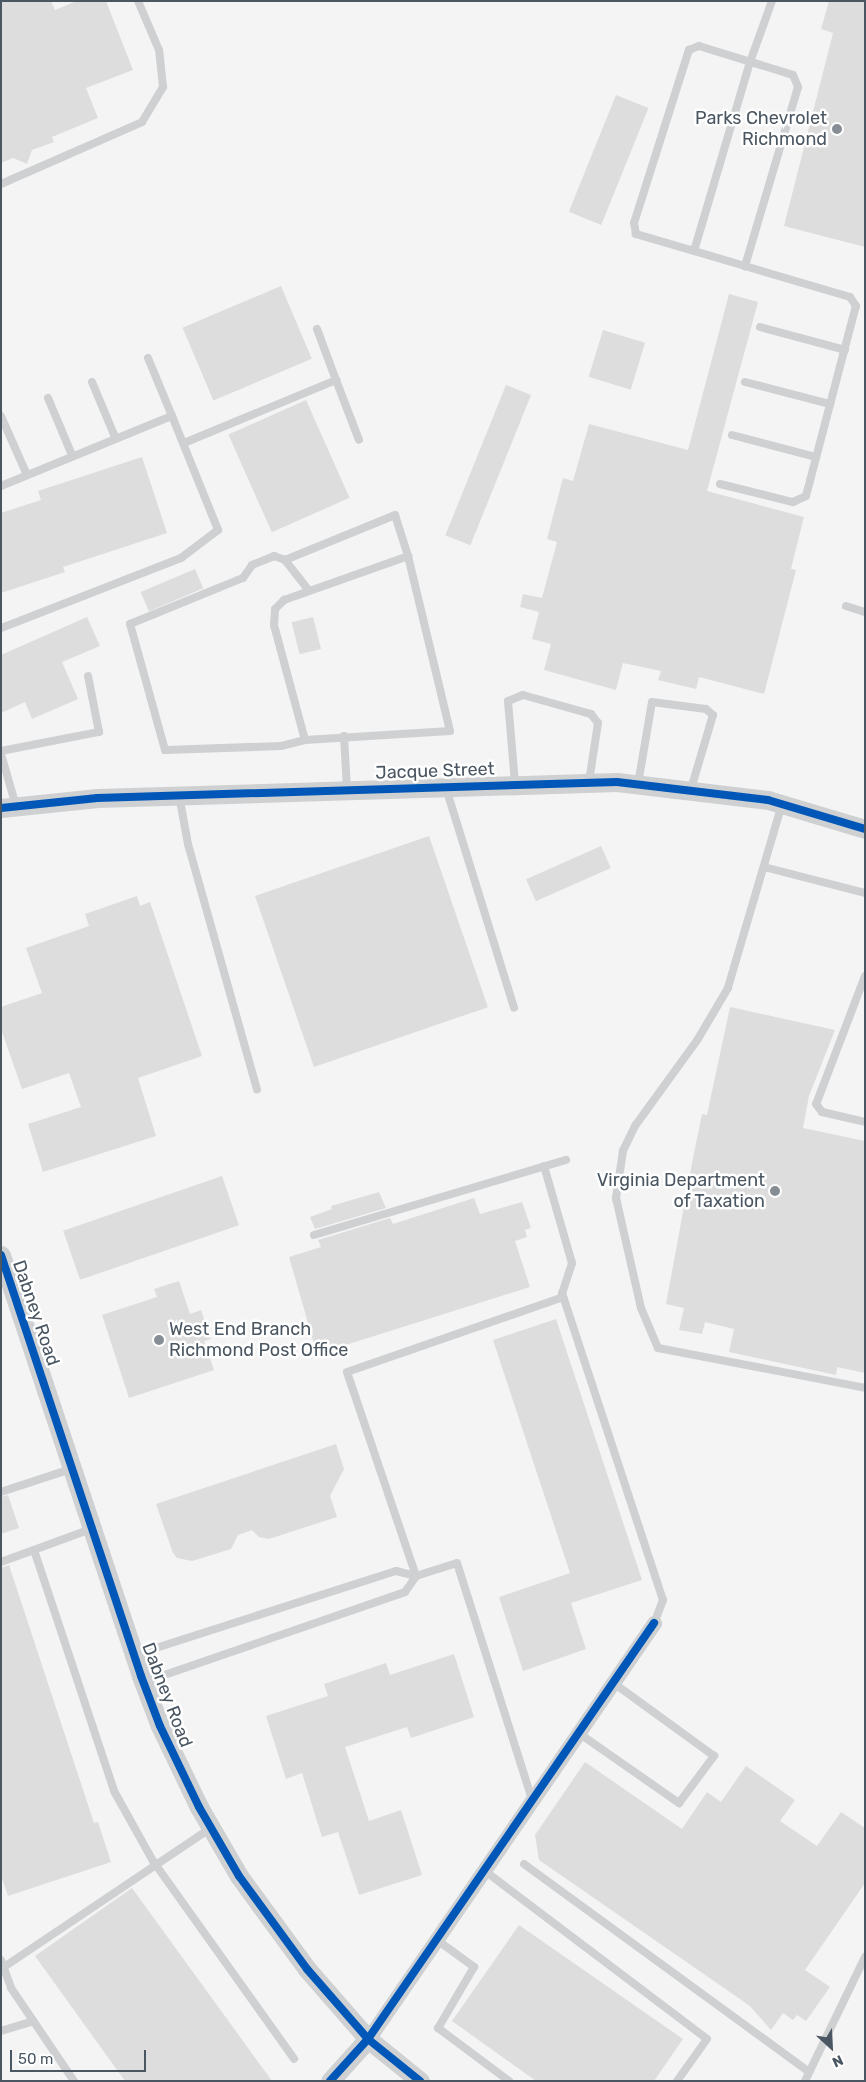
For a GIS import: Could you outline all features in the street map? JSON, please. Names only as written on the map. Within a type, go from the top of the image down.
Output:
[{"type":"street","name":"Jacque Street","points":[[9,807],[69,800],[179,795],[589,782],[691,789],[782,804],[865,829]]},
{"type":"street","name":"Dabney Road","points":[[1,1255],[134,1655],[180,1769],[239,1876],[306,1968],[368,2039],[420,2081]]},
{"type":"street","points":[[330,2081],[368,2039],[533,1803],[654,1623]]},
{"type":"lane","points":[[1,184],[142,122],[163,87],[159,50],[138,1]]},
{"type":"lane","points":[[694,251],[750,62],[770,2]]},
{"type":"lane","points":[[720,484],[793,502],[806,496],[856,306],[850,296],[745,266],[636,234],[634,223],[689,50],[699,46],[793,75],[798,86],[745,266]]},
{"type":"lane","points":[[760,327],[845,350]]},
{"type":"lane","points":[[317,329],[359,440]]},
{"type":"lane","points":[[1,628],[181,558],[218,530],[148,358]]},
{"type":"lane","points":[[184,443],[336,380]]},
{"type":"lane","points":[[92,382],[115,437]]},
{"type":"lane","points":[[745,382],[830,404]]},
{"type":"lane","points":[[48,398],[72,455]]},
{"type":"lane","points":[[1,416],[27,475]]},
{"type":"lane","points":[[1,486],[115,437],[172,416]]},
{"type":"lane","points":[[732,435],[816,457]]},
{"type":"lane","points":[[285,560],[395,515],[408,556],[450,731],[344,736],[305,740],[268,747],[166,750],[130,624],[243,578],[252,565],[274,556],[285,560],[309,591]]},
{"type":"lane","points":[[305,740],[274,625],[276,609],[284,600],[408,556]]},
{"type":"lane","points":[[846,606],[865,612]]},
{"type":"lane","points":[[9,807],[1,753],[99,732],[88,676]]},
{"type":"lane","points":[[515,783],[508,701],[523,695],[591,714],[598,723],[589,782]]},
{"type":"lane","points":[[638,784],[652,702],[706,710],[713,715],[691,789]]},
{"type":"lane","points":[[344,736],[347,789]]},
{"type":"lane","points":[[446,786],[514,1008]]},
{"type":"lane","points":[[179,795],[188,844],[257,1089]]},
{"type":"lane","points":[[782,804],[728,988],[698,1038],[635,1126],[622,1151],[616,1198],[641,1308],[658,1348],[865,1388]]},
{"type":"lane","points":[[764,868],[865,894]]},
{"type":"lane","points":[[865,976],[816,1104],[822,1112],[865,1122]]},
{"type":"lane","points":[[314,1236],[566,1160]]},
{"type":"lane","points":[[544,1166],[572,1263],[563,1297],[663,1600],[654,1623]]},
{"type":"lane","points":[[416,1576],[347,1372],[563,1297]]},
{"type":"lane","points":[[1,1492],[73,1468]]},
{"type":"lane","points":[[1,1562],[93,1529]]},
{"type":"lane","points":[[34,1550],[114,1791],[154,1864],[294,2059]]},
{"type":"lane","points":[[134,1655],[396,1570],[416,1576],[457,1563],[533,1803]]},
{"type":"lane","points":[[144,1682],[405,1592],[416,1576]]},
{"type":"lane","points":[[580,1734],[679,1803],[714,1756],[614,1684]]},
{"type":"lane","points":[[74,2081],[11,1988],[2,1963],[211,1828]]},
{"type":"lane","points":[[524,1864],[809,2072]]},
{"type":"lane","points":[[485,1871],[707,2039],[677,2081]]},
{"type":"lane","points":[[437,1940],[474,1967],[438,2028],[509,2081]]},
{"type":"lane","points":[[805,2081],[865,1957]]},
{"type":"lane","points":[[1,2031],[33,2021]]},
{"type":"building","points":[[1,1],[51,1],[55,10],[77,1],[106,1],[133,70],[86,88],[98,118],[52,137],[54,142],[32,150],[27,164],[13,158],[1,163]]},
{"type":"building","name":"Parks Chevrolet Richmond","points":[[829,1],[865,1],[865,247],[784,226],[833,33],[821,29]]},
{"type":"building","points":[[616,95],[648,108],[601,225],[569,212]]},
{"type":"building","points":[[281,286],[312,359],[213,401],[183,328]]},
{"type":"building","points":[[729,294],[758,302],[707,491],[804,517],[791,569],[796,570],[764,694],[699,677],[696,689],[658,680],[661,671],[623,663],[616,690],[544,670],[551,644],[532,639],[539,612],[520,607],[523,594],[542,598],[557,542],[547,539],[563,478],[573,481],[589,424],[688,450]]},
{"type":"building","points":[[603,330],[645,343],[631,390],[589,377]]},
{"type":"building","points":[[506,385],[531,395],[470,545],[445,535]]},
{"type":"building","points":[[306,400],[350,498],[272,532],[228,435]]},
{"type":"building","points":[[142,457],[167,533],[63,567],[65,572],[1,593],[1,513],[41,500],[38,491]]},
{"type":"building","points":[[195,569],[203,588],[149,611],[141,592]]},
{"type":"building","points":[[87,617],[100,646],[62,662],[78,699],[32,719],[25,702],[1,713],[1,655]]},
{"type":"building","points":[[313,617],[321,649],[300,654],[292,622]]},
{"type":"building","points":[[429,836],[488,1007],[314,1067],[255,896]]},
{"type":"building","points":[[601,846],[611,868],[536,901],[526,879]]},
{"type":"building","points":[[137,896],[140,906],[150,902],[202,1056],[138,1078],[156,1136],[43,1172],[28,1124],[81,1107],[69,1073],[22,1089],[1,1029],[1,1007],[42,993],[26,948],[89,926],[85,914]]},
{"type":"building","name":"Virginia Department of Taxation","points":[[730,1007],[835,1030],[809,1096],[803,1128],[865,1141],[865,1373],[837,1367],[836,1375],[729,1352],[734,1329],[705,1322],[702,1334],[679,1330],[684,1308],[666,1304],[702,1114],[707,1115]]},
{"type":"building","points":[[222,1176],[239,1225],[80,1280],[63,1231]]},
{"type":"building","points":[[379,1192],[386,1208],[315,1229],[310,1217],[332,1209],[331,1206]]},
{"type":"building","points":[[474,1198],[480,1214],[522,1202],[531,1228],[525,1230],[527,1237],[515,1241],[530,1287],[317,1354],[289,1257],[321,1247],[318,1240],[390,1218],[393,1224]]},
{"type":"building","name":"West End Branch Richmond Post Office","points":[[179,1281],[190,1314],[201,1310],[211,1339],[204,1341],[214,1370],[129,1398],[102,1315],[157,1297],[154,1289]]},
{"type":"building","points":[[556,1319],[642,1580],[571,1603],[586,1649],[523,1671],[499,1597],[570,1573],[493,1340]]},
{"type":"building","points":[[336,1444],[344,1469],[330,1496],[337,1517],[269,1539],[259,1537],[252,1530],[238,1535],[231,1549],[192,1561],[177,1558],[173,1553],[156,1504]]},
{"type":"building","points":[[8,1495],[19,1528],[1,1534],[1,1497]]},
{"type":"building","points":[[9,1565],[94,1823],[98,1822],[111,1862],[8,1896],[1,1875],[1,1568]]},
{"type":"building","points":[[454,1654],[474,1717],[411,1738],[407,1727],[345,1747],[369,1821],[401,1810],[422,1875],[359,1895],[338,1832],[322,1837],[302,1773],[286,1779],[266,1716],[328,1696],[324,1684],[386,1663],[390,1675]]},
{"type":"building","points":[[585,1762],[682,1829],[707,1792],[721,1802],[746,1766],[795,1800],[780,1821],[817,1846],[841,1812],[865,1828],[865,1883],[805,1970],[830,1987],[806,2021],[797,2015],[793,2020],[783,2013],[771,2030],[750,2006],[539,1860],[535,1835]]},
{"type":"building","points":[[132,1888],[272,2081],[125,2081],[35,1956]]},
{"type":"building","points":[[519,1925],[683,2039],[654,2081],[536,2081],[452,2021]]},
{"type":"cycle path","points":[[1,808],[97,798],[617,782],[768,800],[865,829]]},
{"type":"cycle path","points":[[1,1255],[141,1676],[160,1726],[199,1807],[239,1876],[307,1969],[368,2039],[420,2081]]},
{"type":"cycle path","points":[[330,2081],[368,2039],[654,1623]]},
{"type":"place","name":"Parks Chevrolet Richmond","points":[[837,129]]},
{"type":"place","name":"Virginia Department of Taxation","points":[[775,1191]]},
{"type":"place","name":"West End Branch Richmond Post Office","points":[[159,1340]]}]
